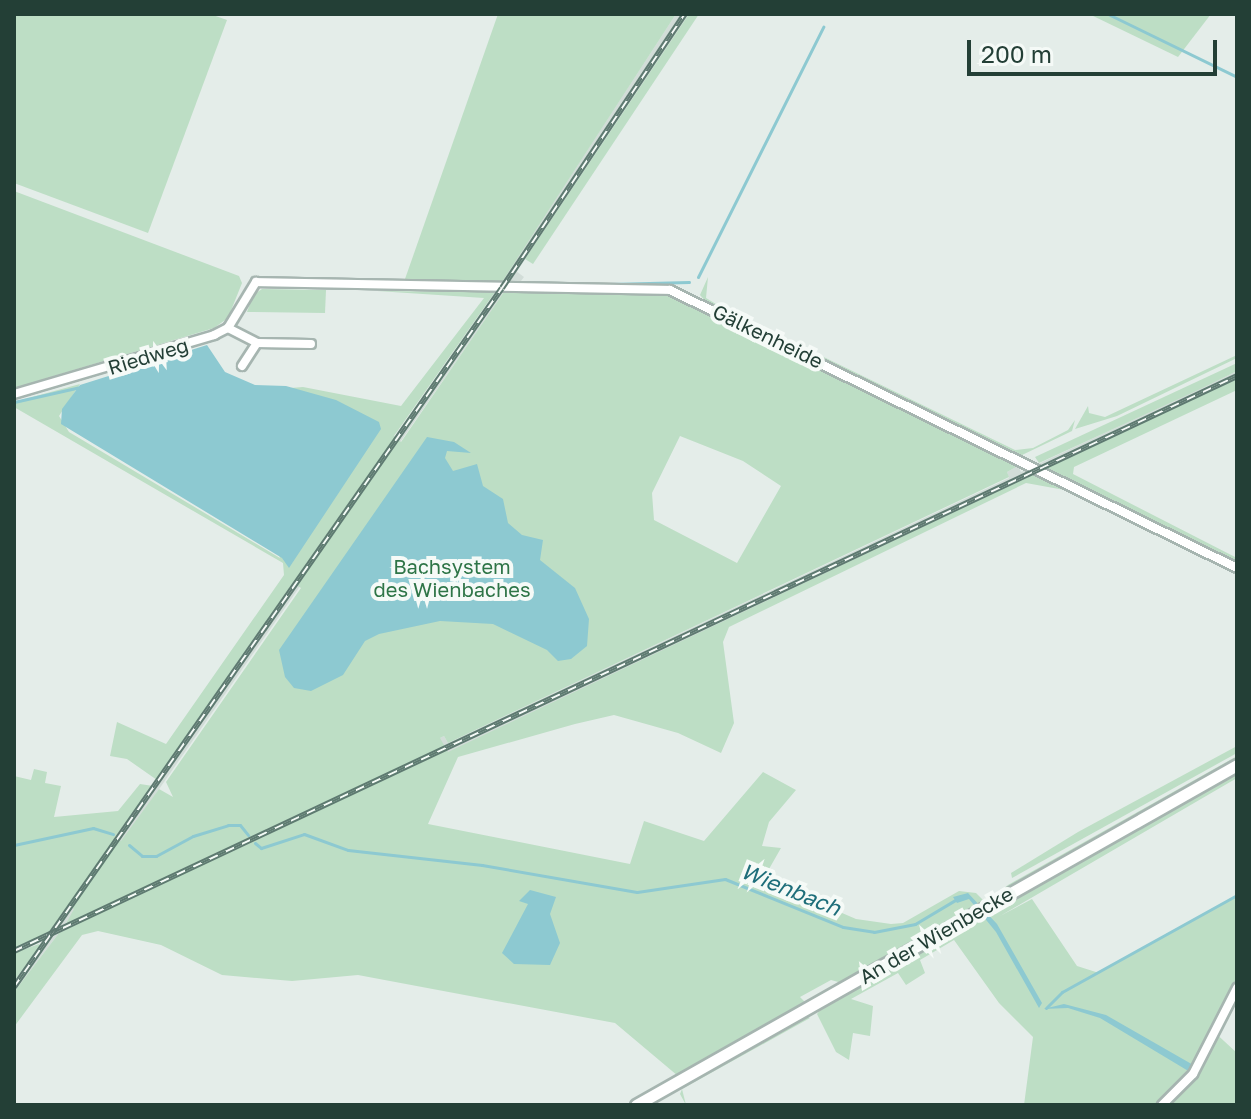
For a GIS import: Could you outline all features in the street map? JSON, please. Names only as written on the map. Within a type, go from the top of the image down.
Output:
[{"type":"street","name":"Gälkenheide","points":[[228,328],[256,282],[670,290],[1237,568]]},
{"type":"street","points":[[228,328],[257,343],[311,344]]},
{"type":"street","name":"Riedweg","points":[[14,394],[228,328]]},
{"type":"street","points":[[242,366],[257,343]]},
{"type":"street","name":"An der Wienbecke","points":[[636,1105],[1237,765]]},
{"type":"street","points":[[1162,1105],[1191,1076],[1237,988]]},
{"type":"shaded area","points":[[676,14],[689,14],[516,271],[524,277],[518,285],[510,284],[64,926],[444,736],[448,743],[1009,478],[1007,472],[1018,466],[1021,472],[1237,371],[1237,378],[578,693],[59,933],[14,992],[14,981],[43,941],[14,949],[49,932],[153,786],[495,292]]},
{"type":"green space","points":[[14,14],[210,14],[227,20],[148,233],[14,183]]},
{"type":"green space","points":[[498,14],[676,14],[502,282],[405,279]]},
{"type":"green space","points":[[689,14],[699,14],[533,264],[525,259]]},
{"type":"green space","points":[[1089,14],[1211,14],[1178,57]]},
{"type":"green space","points":[[14,191],[239,276],[242,283],[228,318],[214,328],[14,388]]},
{"type":"green space","points":[[708,277],[706,298],[721,307],[1015,450],[1033,448],[1068,430],[1075,420],[1072,431],[1020,456],[707,303],[700,295]]},
{"type":"green space","points":[[262,289],[326,290],[325,313],[247,312],[253,295]]},
{"type":"green space","name":"Bachsystem des Wienbaches","points":[[377,291],[495,292],[394,436],[401,442],[504,292],[671,293],[1018,466],[1007,472],[1009,477],[448,743],[444,736],[440,738],[448,752],[1036,473],[1237,570],[1070,491],[1026,483],[729,627],[723,642],[734,723],[721,753],[678,733],[614,715],[575,724],[458,757],[428,824],[630,864],[644,821],[704,841],[763,772],[796,790],[769,822],[762,846],[781,848],[765,876],[756,876],[856,919],[891,924],[903,923],[959,891],[976,893],[993,910],[1237,770],[1237,778],[1000,916],[1032,899],[1077,966],[1099,973],[1237,895],[1237,981],[1211,1029],[1237,1053],[1237,1105],[1166,1105],[1165,1097],[1157,1105],[1024,1105],[1033,1037],[999,1003],[954,940],[920,960],[925,973],[906,985],[898,973],[851,999],[873,1006],[870,1036],[853,1033],[849,1060],[836,1052],[817,1014],[842,983],[831,980],[800,997],[806,1003],[678,1076],[615,1023],[358,975],[292,981],[222,975],[161,945],[98,931],[82,935],[14,1027],[14,992],[59,933],[90,917],[64,927],[74,909],[68,905],[49,932],[14,949],[14,776],[31,780],[34,769],[47,772],[45,783],[61,786],[54,817],[118,811],[140,784],[153,786],[115,837],[121,841],[159,789],[173,797],[166,782],[301,588],[293,583],[157,780],[127,759],[110,756],[117,722],[166,744],[284,575],[283,563],[14,407],[14,402],[80,384],[59,416],[69,432],[280,558],[222,374],[265,390],[303,387],[401,406],[484,298]],"holes":[[[680,436],[743,461],[781,486],[737,563],[654,520],[652,493]]]},
{"type":"green space","points":[[1237,355],[1237,358],[1117,416],[1075,429],[1088,406],[1089,413],[1105,417]]},
{"type":"green space","points":[[1237,363],[1237,371],[1196,391],[1039,463],[1035,457]]},
{"type":"green space","points":[[1237,378],[1237,390],[1074,467],[1073,474],[1237,558],[1237,565],[1045,469]]},
{"type":"green space","points":[[1237,746],[1237,753],[1012,878],[1011,873],[1078,832]]},
{"type":"green space","points":[[1237,756],[1237,760],[992,897],[1008,885]]},
{"type":"green space","points":[[40,946],[14,981],[14,953]]},
{"type":"green space","points":[[804,1015],[810,1018],[682,1089],[685,1082]]},
{"type":"water","points":[[207,345],[225,372],[255,385],[286,386],[336,400],[379,422],[381,429],[289,568],[282,558],[61,424],[62,409],[80,385]]},
{"type":"water","points":[[427,437],[454,442],[471,453],[447,451],[445,458],[453,471],[477,464],[483,486],[503,499],[508,523],[522,535],[543,540],[540,560],[575,588],[589,619],[587,646],[571,659],[558,661],[547,650],[493,624],[440,621],[379,634],[365,641],[343,675],[311,691],[294,688],[285,677],[279,650]]},
{"type":"water","points":[[530,890],[556,897],[550,914],[560,943],[550,965],[514,964],[502,953],[528,904],[519,901]]},
{"type":"water","points":[[968,893],[997,924],[1042,1003],[1039,1008],[996,932],[969,899],[957,903],[953,897]]},
{"type":"water","points":[[1064,1004],[1106,1015],[1195,1066],[1190,1072],[1100,1018],[1068,1008],[1043,1009]]},
{"type":"waterway","points":[[1108,14],[1237,77]]},
{"type":"waterway","points":[[698,277],[823,27]]},
{"type":"waterway","points":[[609,284],[689,282]]},
{"type":"waterway","points":[[14,402],[80,387]]},
{"type":"waterway","name":"Wienbach","points":[[129,845],[142,856],[156,856],[193,836],[228,825],[240,825],[248,835]]},
{"type":"waterway","name":"Wienbach","points":[[14,845],[93,828],[113,834]]},
{"type":"waterway","name":"Wienbach","points":[[255,843],[261,848],[304,834],[348,850],[482,865],[637,892],[725,879],[843,927],[874,932],[915,924],[957,899]]},
{"type":"waterway","points":[[1046,1008],[1062,992],[1237,895]]},
{"type":"railway","points":[[14,987],[502,288],[685,14]]},
{"type":"railway","points":[[14,951],[1237,376]]}]
